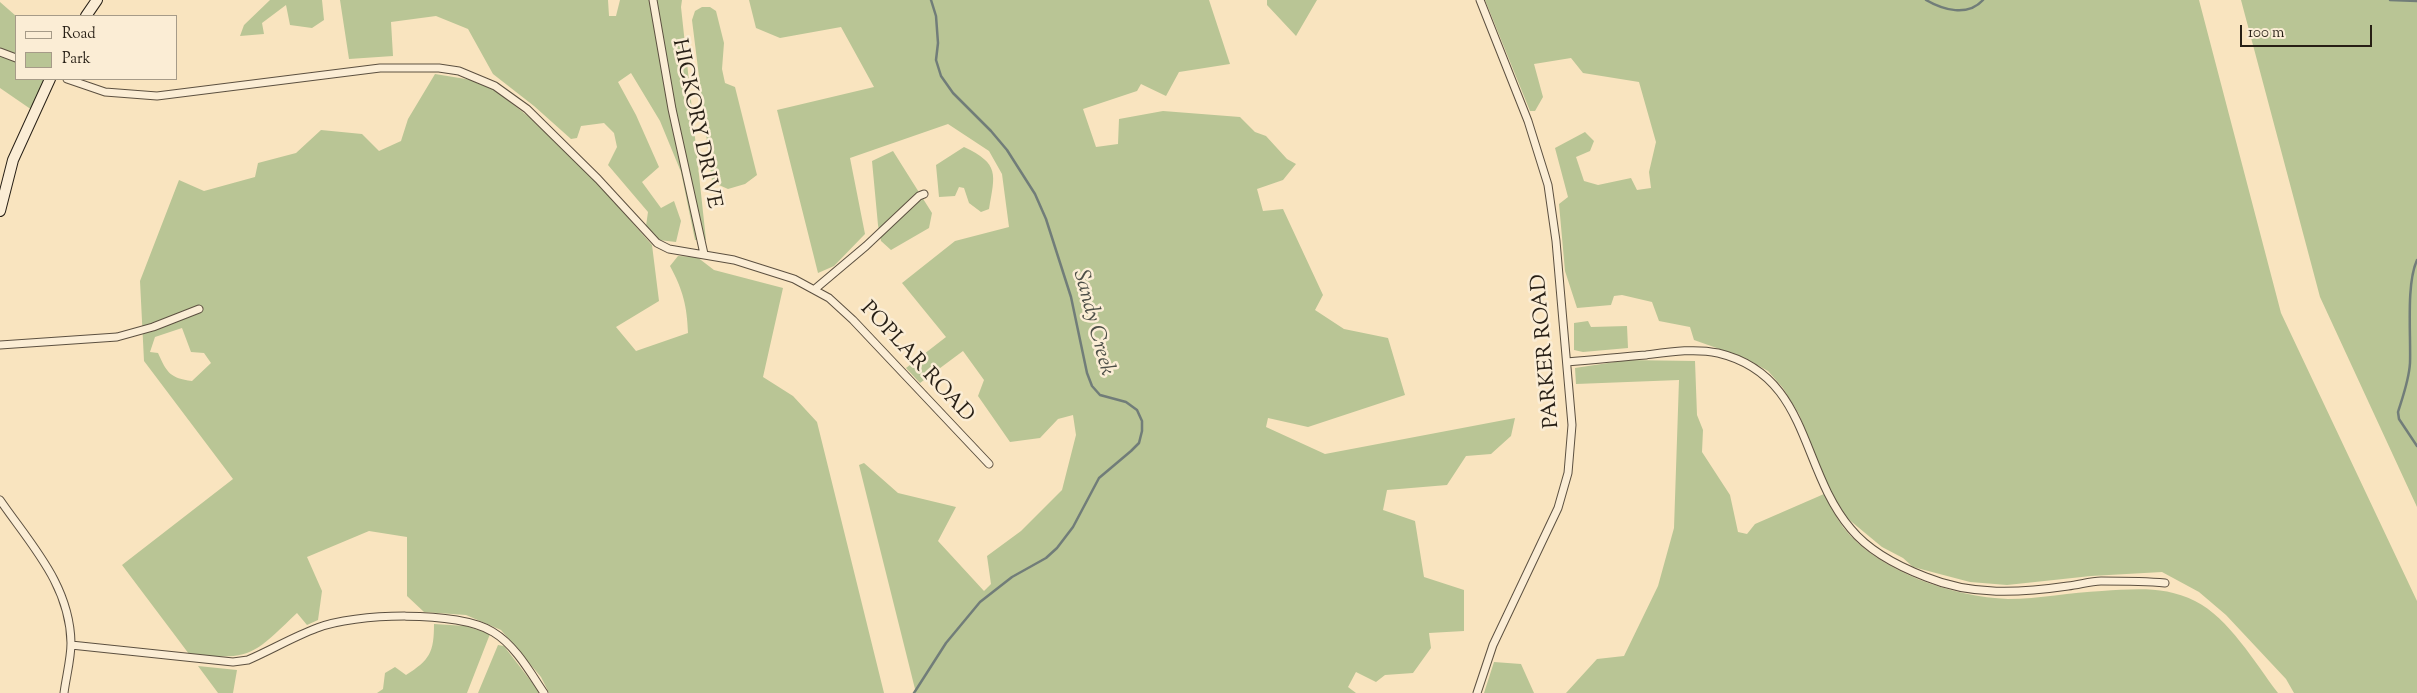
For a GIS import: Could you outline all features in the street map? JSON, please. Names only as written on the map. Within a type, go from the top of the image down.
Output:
[{"type":"main road","points":[[87,15],[97,0]]},
{"type":"main road","points":[[0,212],[13,160],[50,80]]},
{"type":"street","name":"HICKORY DRIVE","points":[[653,0],[672,109],[704,254]]},
{"type":"street","name":"PARKER ROAD","points":[[1477,693],[1493,645],[1538,551],[1564,489],[1572,444],[1556,233],[1548,185],[1525,112],[1480,0]]},
{"type":"street","points":[[0,52],[15,58]]},
{"type":"street","name":"POPLAR ROAD","points":[[70,80],[105,92],[157,96],[380,68],[439,68],[478,77],[495,86],[527,109],[598,179],[654,240],[669,249],[734,260],[794,279],[829,298],[853,320],[989,464]]},
{"type":"street","points":[[815,289],[866,246],[919,196],[924,194]]},
{"type":"street","points":[[0,345],[117,337],[144,330],[199,309]]},
{"type":"street","points":[[1567,362],[1671,352],[1702,351],[1736,359],[1756,370],[1779,389],[1794,414],[1830,499],[1852,530],[1882,554],[1927,578],[1991,592],[2022,591],[2101,581],[2165,582]]},
{"type":"street","points":[[0,500],[55,580],[66,607],[71,645],[64,693]]},
{"type":"street","points":[[71,645],[233,662],[248,660],[317,627],[331,623],[368,618],[435,618],[482,626],[492,631],[508,644],[544,693]]},
{"type":"green space","points":[[270,0],[322,0],[324,20],[312,28],[290,25],[286,5],[262,23],[264,34],[240,36],[244,25]]},
{"type":"green space","points":[[340,0],[608,0],[609,16],[616,16],[620,0],[682,0],[681,7],[706,240],[695,240],[681,172],[660,121],[631,73],[618,82],[636,115],[659,167],[642,182],[661,208],[674,201],[681,221],[676,242],[659,240],[646,226],[648,212],[608,165],[617,147],[614,133],[604,123],[581,126],[577,138],[571,139],[534,106],[493,74],[468,29],[436,16],[391,22],[393,56],[349,59]]},
{"type":"green space","points":[[749,0],[1209,0],[1230,64],[1179,72],[1166,96],[1141,84],[1137,91],[1083,109],[1096,147],[1118,144],[1119,119],[1163,111],[1240,117],[1255,132],[1266,136],[1287,159],[1296,164],[1283,180],[1257,189],[1263,211],[1283,209],[1323,295],[1315,310],[1344,329],[1388,338],[1405,395],[1308,427],[1268,418],[1266,427],[1325,454],[1515,418],[1511,436],[1491,454],[1466,456],[1447,485],[1387,490],[1383,510],[1415,521],[1424,577],[1464,590],[1464,631],[1429,633],[1431,648],[1413,673],[1385,675],[1376,682],[1356,672],[1348,687],[1356,693],[916,693],[859,465],[864,463],[898,493],[956,507],[938,541],[984,591],[991,584],[987,556],[1021,531],[1062,490],[1076,435],[1073,415],[1058,419],[1040,438],[1010,442],[978,396],[984,380],[963,351],[920,383],[906,368],[946,337],[902,283],[955,241],[1009,227],[1002,174],[989,151],[948,124],[850,158],[865,234],[834,266],[818,273],[777,110],[874,87],[841,27],[780,38],[756,28]]},
{"type":"green space","points":[[1267,0],[1317,0],[1296,36],[1267,5]]},
{"type":"green space","points":[[1485,0],[2199,0],[2281,313],[2417,601],[2417,693],[2294,693],[2286,679],[2226,615],[2199,592],[2162,572],[2091,576],[2007,585],[1970,582],[1913,567],[1903,558],[1882,547],[1847,518],[1829,490],[1799,414],[1783,388],[1768,371],[1745,358],[1694,340],[1690,327],[1659,321],[1652,302],[1622,295],[1614,296],[1611,305],[1577,308],[1565,271],[1559,204],[1568,197],[1555,148],[1585,132],[1594,141],[1590,151],[1576,157],[1584,181],[1598,185],[1631,178],[1637,190],[1651,188],[1649,172],[1656,142],[1639,82],[1583,73],[1571,58],[1534,64],[1543,97],[1535,111],[1530,111]]},
{"type":"green space","points":[[2241,0],[2417,0],[2417,507],[2320,297]]},
{"type":"green space","points":[[0,2],[15,15],[15,80],[47,80],[32,110],[0,88]]},
{"type":"green space","points":[[702,7],[710,7],[716,11],[724,43],[722,69],[725,83],[735,87],[757,175],[745,184],[728,189],[712,182],[692,20],[695,11]]},
{"type":"green space","points":[[435,74],[472,80],[496,91],[529,117],[602,188],[652,245],[659,301],[616,327],[636,351],[688,333],[684,298],[670,266],[678,256],[697,257],[714,270],[783,288],[763,377],[793,396],[817,422],[884,693],[549,693],[541,677],[501,630],[466,615],[424,612],[407,596],[407,537],[369,531],[307,557],[322,591],[318,620],[307,625],[297,613],[260,646],[250,652],[239,655],[210,656],[189,654],[122,565],[233,479],[144,361],[140,281],[179,180],[204,191],[255,177],[258,163],[296,153],[321,130],[362,134],[379,151],[401,141],[408,119]],"holes":[[[182,328],[191,352],[204,353],[211,363],[192,381],[174,376],[167,370],[158,353],[150,352],[155,337]]]},
{"type":"green space","points":[[964,147],[984,159],[992,171],[993,187],[989,209],[981,212],[969,203],[964,188],[959,187],[955,196],[939,197],[936,165]]},
{"type":"green space","points":[[893,151],[932,213],[929,228],[891,250],[881,241],[872,161]]},
{"type":"green space","points":[[1588,321],[1591,327],[1627,326],[1628,348],[1583,352],[1574,350],[1574,323]]},
{"type":"green space","points":[[1628,360],[1695,361],[1697,415],[1703,430],[1702,452],[1730,495],[1738,532],[1747,534],[1755,524],[1824,494],[1843,527],[1858,543],[1896,569],[1941,587],[1964,593],[2008,599],[2138,589],[2184,596],[2195,601],[2219,618],[2241,642],[2278,693],[1566,693],[1597,659],[1624,656],[1658,586],[1674,528],[1679,380],[1576,384],[1575,368]]},
{"type":"green space","points":[[434,624],[466,626],[490,634],[467,693],[377,693],[383,689],[385,673],[395,667],[406,675],[425,660],[433,642]]},
{"type":"green space","points":[[498,645],[504,646],[540,693],[478,693]]},
{"type":"green space","points":[[1494,662],[1521,664],[1534,693],[1484,693]]},
{"type":"green space","points":[[198,666],[237,670],[233,693],[218,693]]},
{"type":"waterway","name":"Sandy Creek","points":[[914,693],[946,643],[980,602],[1012,577],[1046,558],[1057,548],[1073,527],[1099,478],[1139,443],[1142,431],[1142,421],[1137,410],[1126,402],[1100,395],[1092,386],[1087,373],[1071,297],[1046,219],[1035,194],[1007,150],[953,93],[941,76],[936,60],[938,43],[936,16],[931,0]]},
{"type":"waterway","name":"Sandy Creek","points":[[1926,0],[1940,7],[1955,10],[1970,9],[1983,0]]},
{"type":"waterway","name":"Sandy Creek","points":[[2390,0],[2417,1]]},
{"type":"waterway","points":[[2417,260],[2411,282],[2409,369],[2406,388],[2398,412],[2399,419],[2417,446]]}]
